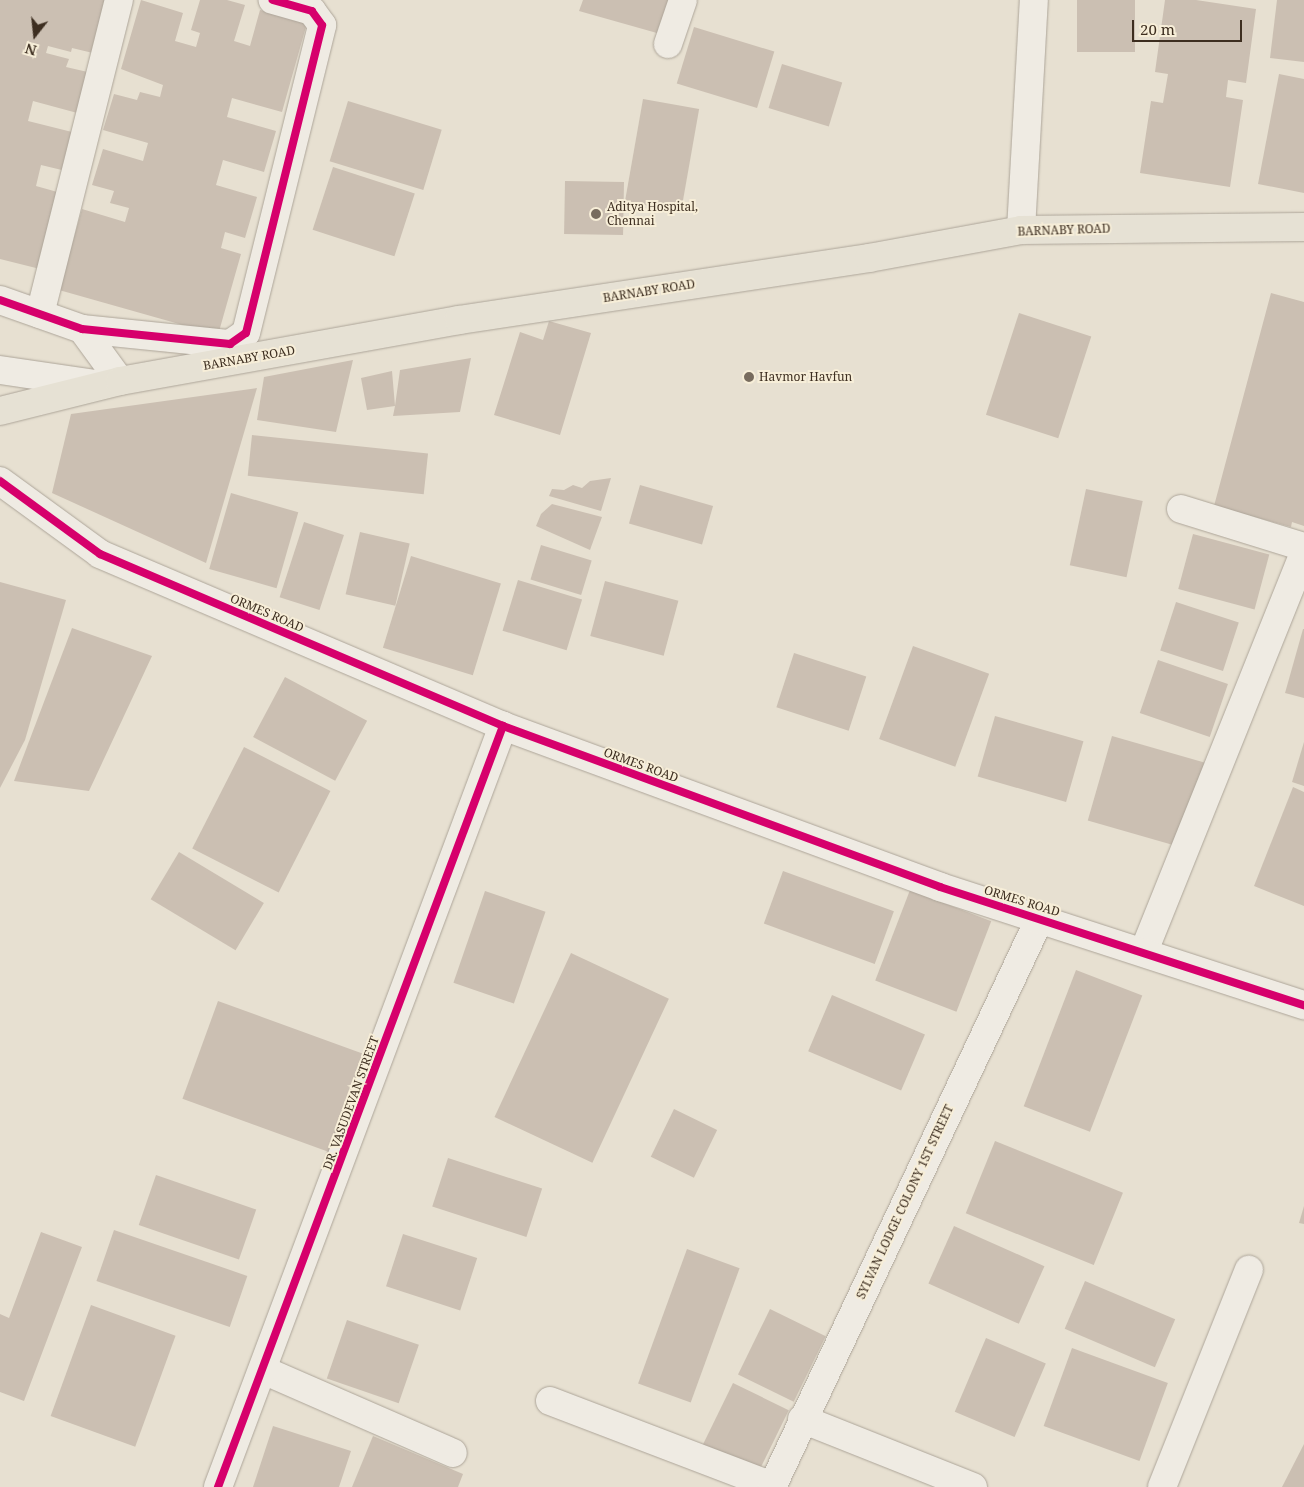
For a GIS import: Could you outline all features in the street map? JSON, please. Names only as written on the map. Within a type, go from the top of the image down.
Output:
[{"type":"main road","name":"BARNABY ROAD","points":[[0,411],[111,383],[459,320],[869,258],[1021,230],[1304,227]]},
{"type":"street","points":[[40,314],[119,0]]},
{"type":"street","points":[[0,300],[82,329],[230,344],[246,332],[322,26],[312,11],[273,0]]},
{"type":"street","points":[[668,44],[684,0]]},
{"type":"street","points":[[1021,230],[1034,0]]},
{"type":"street","points":[[82,329],[111,383]]},
{"type":"street","points":[[0,370],[111,383]]},
{"type":"street","name":"ORMES ROAD","points":[[0,481],[100,554],[503,726],[940,887],[1144,951],[1304,1005]]},
{"type":"street","points":[[1181,509],[1304,547]]},
{"type":"street","points":[[1144,951],[1304,552]]},
{"type":"street","name":"DR. VASUDEVAN STREET","points":[[218,1487],[503,726]]},
{"type":"street","name":"SYLVAN LODGE COLONY 1ST STREET","points":[[772,1487],[802,1419],[1040,918]]},
{"type":"street","points":[[1162,1487],[1249,1270]]},
{"type":"street","points":[[263,1370],[453,1453]]},
{"type":"street","points":[[550,1401],[772,1487]]},
{"type":"street","points":[[802,1419],[973,1487]]},
{"type":"building","points":[[0,0],[111,0],[97,54],[72,48],[71,52],[48,46],[46,53],[69,59],[66,67],[92,73],[81,114],[33,101],[28,121],[76,133],[66,171],[41,165],[36,186],[61,193],[40,269],[0,259]]},
{"type":"building","points":[[141,0],[183,13],[175,41],[196,47],[200,33],[191,30],[200,0],[227,0],[245,5],[234,41],[250,46],[260,10],[307,23],[282,112],[232,98],[227,117],[276,131],[264,172],[223,160],[216,185],[257,197],[245,238],[225,232],[221,248],[241,254],[218,335],[59,290],[82,209],[125,222],[129,208],[110,203],[114,191],[92,185],[103,149],[143,161],[148,143],[103,130],[114,94],[137,100],[140,92],[160,97],[163,85],[121,69]]},
{"type":"building","points":[[583,0],[674,0],[664,35],[579,11]]},
{"type":"building","points":[[1077,0],[1135,0],[1135,52],[1077,52]]},
{"type":"building","points":[[1165,0],[1196,0],[1256,9],[1246,83],[1228,80],[1226,97],[1243,100],[1230,187],[1140,173],[1151,101],[1163,103],[1168,74],[1155,72]]},
{"type":"building","points":[[1277,0],[1304,0],[1304,62],[1270,58]]},
{"type":"building","points":[[694,27],[774,52],[757,108],[677,83]]},
{"type":"building","points":[[782,64],[842,82],[829,126],[769,108]]},
{"type":"building","points":[[1279,74],[1304,79],[1304,193],[1258,184]]},
{"type":"building","points":[[643,99],[699,109],[681,211],[625,201]]},
{"type":"building","points":[[348,101],[442,130],[423,190],[330,161]]},
{"type":"building","points":[[333,167],[415,194],[394,256],[313,230]]},
{"type":"building","points":[[565,181],[624,182],[623,235],[564,234]]},
{"type":"building","points":[[1271,293],[1304,302],[1304,526],[1292,522],[1291,527],[1214,506]]},
{"type":"building","points":[[1019,313],[1091,336],[1058,438],[986,415]]},
{"type":"building","points":[[549,321],[591,333],[560,435],[494,415],[520,332],[543,340]]},
{"type":"building","points":[[471,358],[460,412],[393,416],[400,370]]},
{"type":"building","points":[[353,360],[336,432],[257,420],[264,377]]},
{"type":"building","points":[[392,371],[395,406],[367,410],[361,378]]},
{"type":"building","points":[[257,388],[206,563],[52,493],[71,414]]},
{"type":"building","points":[[252,435],[428,454],[424,494],[248,476]]},
{"type":"building","points":[[611,478],[601,511],[549,496],[552,489],[564,490],[573,485],[582,488],[590,481]]},
{"type":"building","points":[[640,485],[713,506],[702,544],[629,523]]},
{"type":"building","points":[[1086,489],[1143,501],[1127,577],[1070,565]]},
{"type":"building","points":[[231,493],[298,512],[277,588],[209,569]]},
{"type":"building","points":[[552,504],[602,517],[590,550],[536,526],[541,514]]},
{"type":"building","points":[[304,522],[344,535],[320,610],[280,597]]},
{"type":"building","points":[[360,532],[410,543],[395,606],[346,594]]},
{"type":"building","points":[[1193,534],[1269,554],[1255,610],[1178,589]]},
{"type":"building","points":[[541,545],[592,560],[581,595],[530,579]]},
{"type":"building","points":[[411,556],[501,583],[473,675],[383,648]]},
{"type":"building","points":[[518,580],[582,600],[567,650],[503,631]]},
{"type":"building","points":[[605,581],[678,601],[664,656],[590,636]]},
{"type":"building","points":[[0,582],[66,600],[25,740],[0,788]]},
{"type":"building","points":[[1176,602],[1239,622],[1223,671],[1160,651]]},
{"type":"building","points":[[72,628],[152,656],[89,791],[14,781]]},
{"type":"building","points":[[1304,629],[1304,698],[1285,693]]},
{"type":"building","points":[[913,646],[989,674],[955,767],[879,739]]},
{"type":"building","points":[[794,653],[866,676],[849,731],[776,707]]},
{"type":"building","points":[[1158,660],[1228,684],[1210,737],[1140,713]]},
{"type":"building","points":[[285,677],[367,721],[335,781],[253,737]]},
{"type":"building","points":[[995,716],[1083,741],[1066,802],[978,777]]},
{"type":"building","points":[[1112,736],[1204,762],[1180,847],[1088,821]]},
{"type":"building","points":[[1304,742],[1304,786],[1292,782]]},
{"type":"building","points":[[244,747],[330,791],[279,893],[192,849]]},
{"type":"building","points":[[1293,787],[1304,792],[1304,906],[1254,886]]},
{"type":"building","points":[[179,852],[264,903],[236,950],[151,899]]},
{"type":"building","points":[[783,871],[894,911],[875,964],[764,924]]},
{"type":"building","points":[[910,890],[991,921],[956,1012],[875,981]]},
{"type":"building","points":[[485,891],[546,912],[514,1004],[453,983]]},
{"type":"building","points":[[571,953],[669,999],[592,1163],[495,1117]]},
{"type":"building","points":[[1076,970],[1142,995],[1090,1132],[1024,1106]]},
{"type":"building","points":[[832,995],[925,1034],[901,1091],[808,1051]]},
{"type":"building","points":[[218,1001],[369,1056],[334,1154],[182,1099]]},
{"type":"building","points":[[674,1109],[717,1130],[694,1178],[651,1157]]},
{"type":"building","points":[[995,1141],[1123,1193],[1094,1265],[966,1213]]},
{"type":"building","points":[[448,1158],[542,1189],[526,1237],[432,1207]]},
{"type":"building","points":[[156,1175],[256,1210],[239,1260],[139,1225]]},
{"type":"building","points":[[1304,1206],[1304,1224],[1299,1223]]},
{"type":"building","points":[[954,1226],[1044,1266],[1019,1324],[928,1284]]},
{"type":"building","points":[[114,1230],[247,1276],[230,1327],[96,1281]]},
{"type":"building","points":[[41,1232],[82,1247],[24,1401],[0,1392],[0,1314],[9,1318]]},
{"type":"building","points":[[403,1234],[477,1258],[460,1310],[386,1286]]},
{"type":"building","points":[[687,1249],[740,1268],[691,1403],[638,1383]]},
{"type":"building","points":[[1085,1281],[1175,1319],[1155,1367],[1065,1329]]},
{"type":"building","points":[[91,1305],[176,1336],[135,1447],[51,1416]]},
{"type":"building","points":[[770,1309],[826,1336],[794,1402],[738,1375]]},
{"type":"building","points":[[347,1320],[419,1345],[399,1403],[327,1379]]},
{"type":"building","points":[[986,1338],[1046,1363],[1015,1437],[955,1412]]},
{"type":"building","points":[[1072,1348],[1168,1383],[1139,1461],[1044,1426]]},
{"type":"building","points":[[733,1383],[789,1410],[757,1476],[701,1449]]},
{"type":"building","points":[[273,1426],[351,1451],[339,1487],[253,1487]]},
{"type":"building","points":[[373,1436],[463,1474],[458,1487],[352,1487]]},
{"type":"building","points":[[1304,1444],[1304,1487],[1282,1487]]},
{"type":"cycle path","points":[[0,300],[82,329],[230,344],[246,333],[322,25],[312,11],[273,0]]},
{"type":"cycle path","points":[[0,481],[100,554],[503,726],[940,887],[1304,1005]]},
{"type":"cycle path","points":[[218,1487],[503,726]]},
{"type":"place","name":"Aditya Hospital, Chennai","points":[[596,214]]},
{"type":"place","name":"Havmor Havfun","points":[[749,377]]}]
